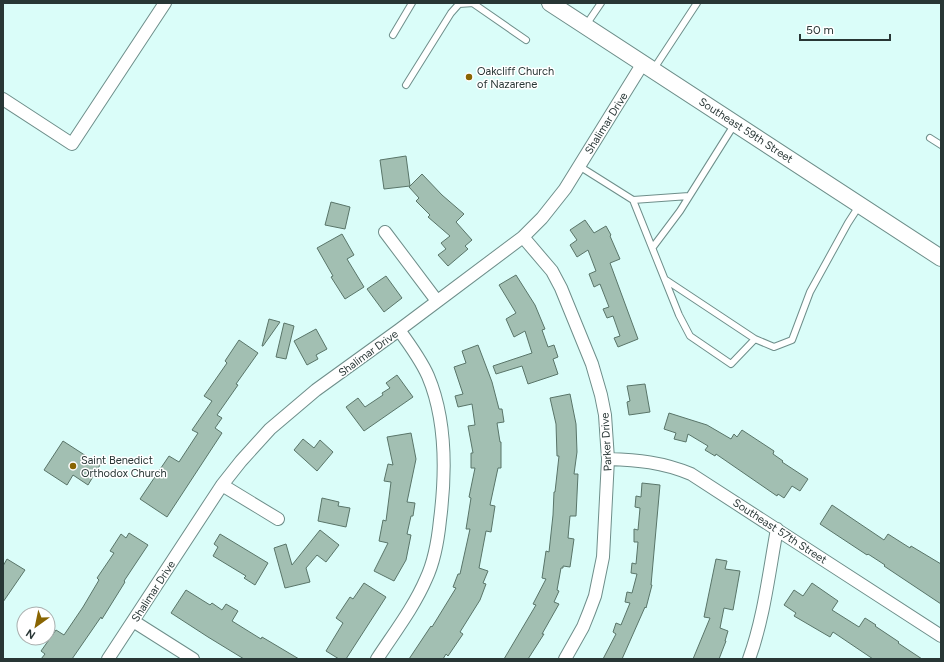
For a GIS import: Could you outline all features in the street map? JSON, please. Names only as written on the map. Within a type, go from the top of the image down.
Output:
[{"type":"main road","name":"Southeast 59th Street","points":[[550,3],[941,258]]},
{"type":"street","points":[[3,99],[72,144],[165,3]]},
{"type":"street","name":"Shalimar Drive","points":[[108,659],[222,485],[256,445],[282,419],[316,390],[399,330],[533,229],[554,205],[579,166],[648,67]]},
{"type":"street","points":[[385,232],[437,301]]},
{"type":"street","name":"Parker Drive","points":[[523,237],[552,272],[561,288],[590,358],[601,395],[605,415],[608,459],[603,557],[595,596],[582,627],[564,659]]},
{"type":"street","points":[[377,659],[426,580],[436,552],[443,500],[443,440],[434,393],[422,365],[399,330]]},
{"type":"street","name":"Southeast 57th Street","points":[[608,459],[642,460],[676,468],[701,480],[941,636]]},
{"type":"street","points":[[222,485],[278,519]]},
{"type":"street","points":[[749,659],[761,613],[776,529]]},
{"type":"street","points":[[133,621],[193,659]]},
{"type":"lane","points":[[393,35],[412,3]]},
{"type":"lane","points":[[406,85],[451,13],[459,4],[474,3],[526,40]]},
{"type":"lane","points":[[586,26],[601,3]]},
{"type":"lane","points":[[648,67],[696,3]]},
{"type":"lane","points":[[653,247],[689,196],[735,124]]},
{"type":"lane","points":[[930,138],[941,145]]},
{"type":"lane","points":[[579,166],[633,200],[679,315],[690,336],[731,364],[755,339]]},
{"type":"lane","points":[[633,200],[689,196]]},
{"type":"lane","points":[[666,280],[755,339],[774,347],[792,340],[810,292],[848,223],[860,205]]},
{"type":"building","points":[[406,156],[410,186],[384,189],[380,160]]},
{"type":"building","points":[[422,174],[442,195],[464,214],[456,222],[472,240],[465,246],[468,249],[448,266],[438,255],[446,249],[441,243],[450,236],[428,217],[430,215],[416,201],[419,198],[409,187]]},
{"type":"building","points":[[331,202],[350,207],[345,229],[325,225]]},
{"type":"building","points":[[585,220],[594,233],[606,226],[620,259],[610,263],[638,339],[618,347],[614,338],[620,336],[613,316],[607,318],[603,309],[609,307],[600,284],[594,287],[589,274],[596,271],[588,250],[577,257],[570,245],[577,240],[570,230]]},
{"type":"building","points":[[342,234],[354,255],[347,259],[364,287],[345,299],[331,277],[333,276],[317,248]]},
{"type":"building","points":[[516,275],[535,305],[545,329],[542,330],[548,347],[554,345],[558,357],[553,359],[558,374],[528,384],[522,366],[496,374],[493,366],[532,353],[525,331],[514,337],[506,319],[516,313],[499,285]]},
{"type":"building","points":[[386,276],[402,298],[384,312],[367,289]]},
{"type":"building","points":[[269,319],[280,322],[262,346]]},
{"type":"building","points":[[284,323],[294,326],[286,359],[276,357]]},
{"type":"building","points":[[316,329],[327,349],[316,355],[318,359],[307,365],[294,341]]},
{"type":"building","points":[[239,340],[258,353],[236,384],[238,385],[217,415],[222,418],[215,428],[222,433],[167,517],[140,499],[169,456],[179,462],[198,433],[192,430],[212,401],[204,396],[227,363],[225,361]]},
{"type":"building","points":[[478,345],[492,382],[499,409],[502,409],[504,422],[497,423],[501,442],[501,468],[498,468],[490,505],[495,506],[491,532],[486,531],[479,568],[488,571],[483,583],[486,584],[480,600],[460,632],[463,634],[448,656],[446,654],[443,659],[409,659],[431,626],[432,627],[456,588],[453,587],[458,574],[460,574],[470,529],[466,529],[471,498],[469,497],[475,468],[471,468],[471,453],[473,453],[468,426],[475,425],[472,404],[458,407],[455,396],[463,394],[454,367],[466,363],[462,351]]},
{"type":"building","points":[[397,375],[413,397],[364,431],[346,407],[358,398],[365,407],[383,395],[382,393],[390,388],[386,383]]},
{"type":"building","points":[[645,384],[650,412],[629,415],[627,402],[630,401],[627,386]]},
{"type":"building","points":[[570,394],[576,424],[577,452],[574,474],[578,474],[576,516],[570,516],[568,538],[574,539],[570,567],[563,566],[563,568],[561,568],[557,590],[559,591],[554,602],[559,604],[542,634],[544,634],[528,659],[504,659],[536,605],[533,604],[546,579],[542,578],[546,551],[549,552],[554,492],[559,456],[557,456],[556,424],[550,398]]},
{"type":"building","points":[[669,413],[707,425],[731,439],[734,434],[737,437],[742,430],[774,451],[773,454],[783,461],[782,462],[808,479],[800,491],[792,486],[784,498],[778,494],[777,496],[716,454],[715,456],[705,450],[708,446],[688,434],[686,442],[674,439],[676,433],[664,429]]},
{"type":"building","points":[[411,433],[416,459],[407,502],[415,503],[413,516],[411,516],[407,534],[411,535],[406,560],[394,581],[374,571],[388,543],[379,541],[383,520],[386,521],[391,482],[384,481],[388,464],[393,465],[387,437]]},
{"type":"building","points":[[303,439],[314,448],[320,440],[333,452],[317,471],[294,450]]},
{"type":"building","name":"Saint Benedict Orthodox Church","points":[[63,441],[100,465],[88,485],[73,475],[67,485],[44,470]]},
{"type":"building","points":[[642,483],[660,485],[652,585],[646,608],[645,607],[622,659],[603,659],[616,634],[613,632],[616,623],[621,625],[630,603],[625,602],[627,592],[632,593],[637,574],[631,573],[632,563],[636,564],[638,542],[634,542],[634,529],[638,530],[640,508],[635,507],[636,496],[641,497]]},
{"type":"building","points":[[322,498],[339,502],[338,506],[350,508],[346,527],[318,521]]},
{"type":"building","points":[[832,505],[884,540],[888,534],[910,548],[911,546],[941,564],[941,604],[884,566],[885,565],[820,524]]},
{"type":"building","points":[[320,530],[339,545],[326,562],[317,555],[306,568],[310,582],[285,588],[274,548],[286,544],[292,565]]},
{"type":"building","points":[[129,533],[148,545],[124,581],[125,582],[102,619],[101,617],[72,659],[41,659],[45,654],[41,651],[45,646],[56,646],[56,630],[64,635],[83,607],[99,580],[97,578],[114,553],[110,551],[121,534],[126,538]]},
{"type":"building","points":[[220,534],[268,563],[255,585],[244,578],[246,576],[213,556],[218,547],[214,544]]},
{"type":"building","points":[[7,559],[25,570],[3,602],[3,566]]},
{"type":"building","points":[[716,559],[727,561],[725,569],[740,571],[733,610],[724,608],[720,628],[728,631],[726,641],[719,659],[693,659],[710,618],[704,617]]},
{"type":"building","points":[[364,583],[386,597],[346,659],[339,659],[326,651],[343,623],[336,618],[350,597],[353,599]]},
{"type":"building","points":[[812,583],[838,601],[832,610],[859,627],[865,618],[922,659],[873,659],[833,632],[830,637],[794,616],[796,613],[784,605],[794,590],[803,596]]},
{"type":"building","points":[[186,590],[210,605],[212,603],[222,610],[226,604],[238,611],[232,621],[261,639],[262,637],[299,659],[244,659],[171,613]]},
{"type":"place","name":"Oakcliff Church of Nazarene","points":[[469,77]]},
{"type":"place","name":"Saint Benedict Orthodox Church","points":[[73,466]]}]
